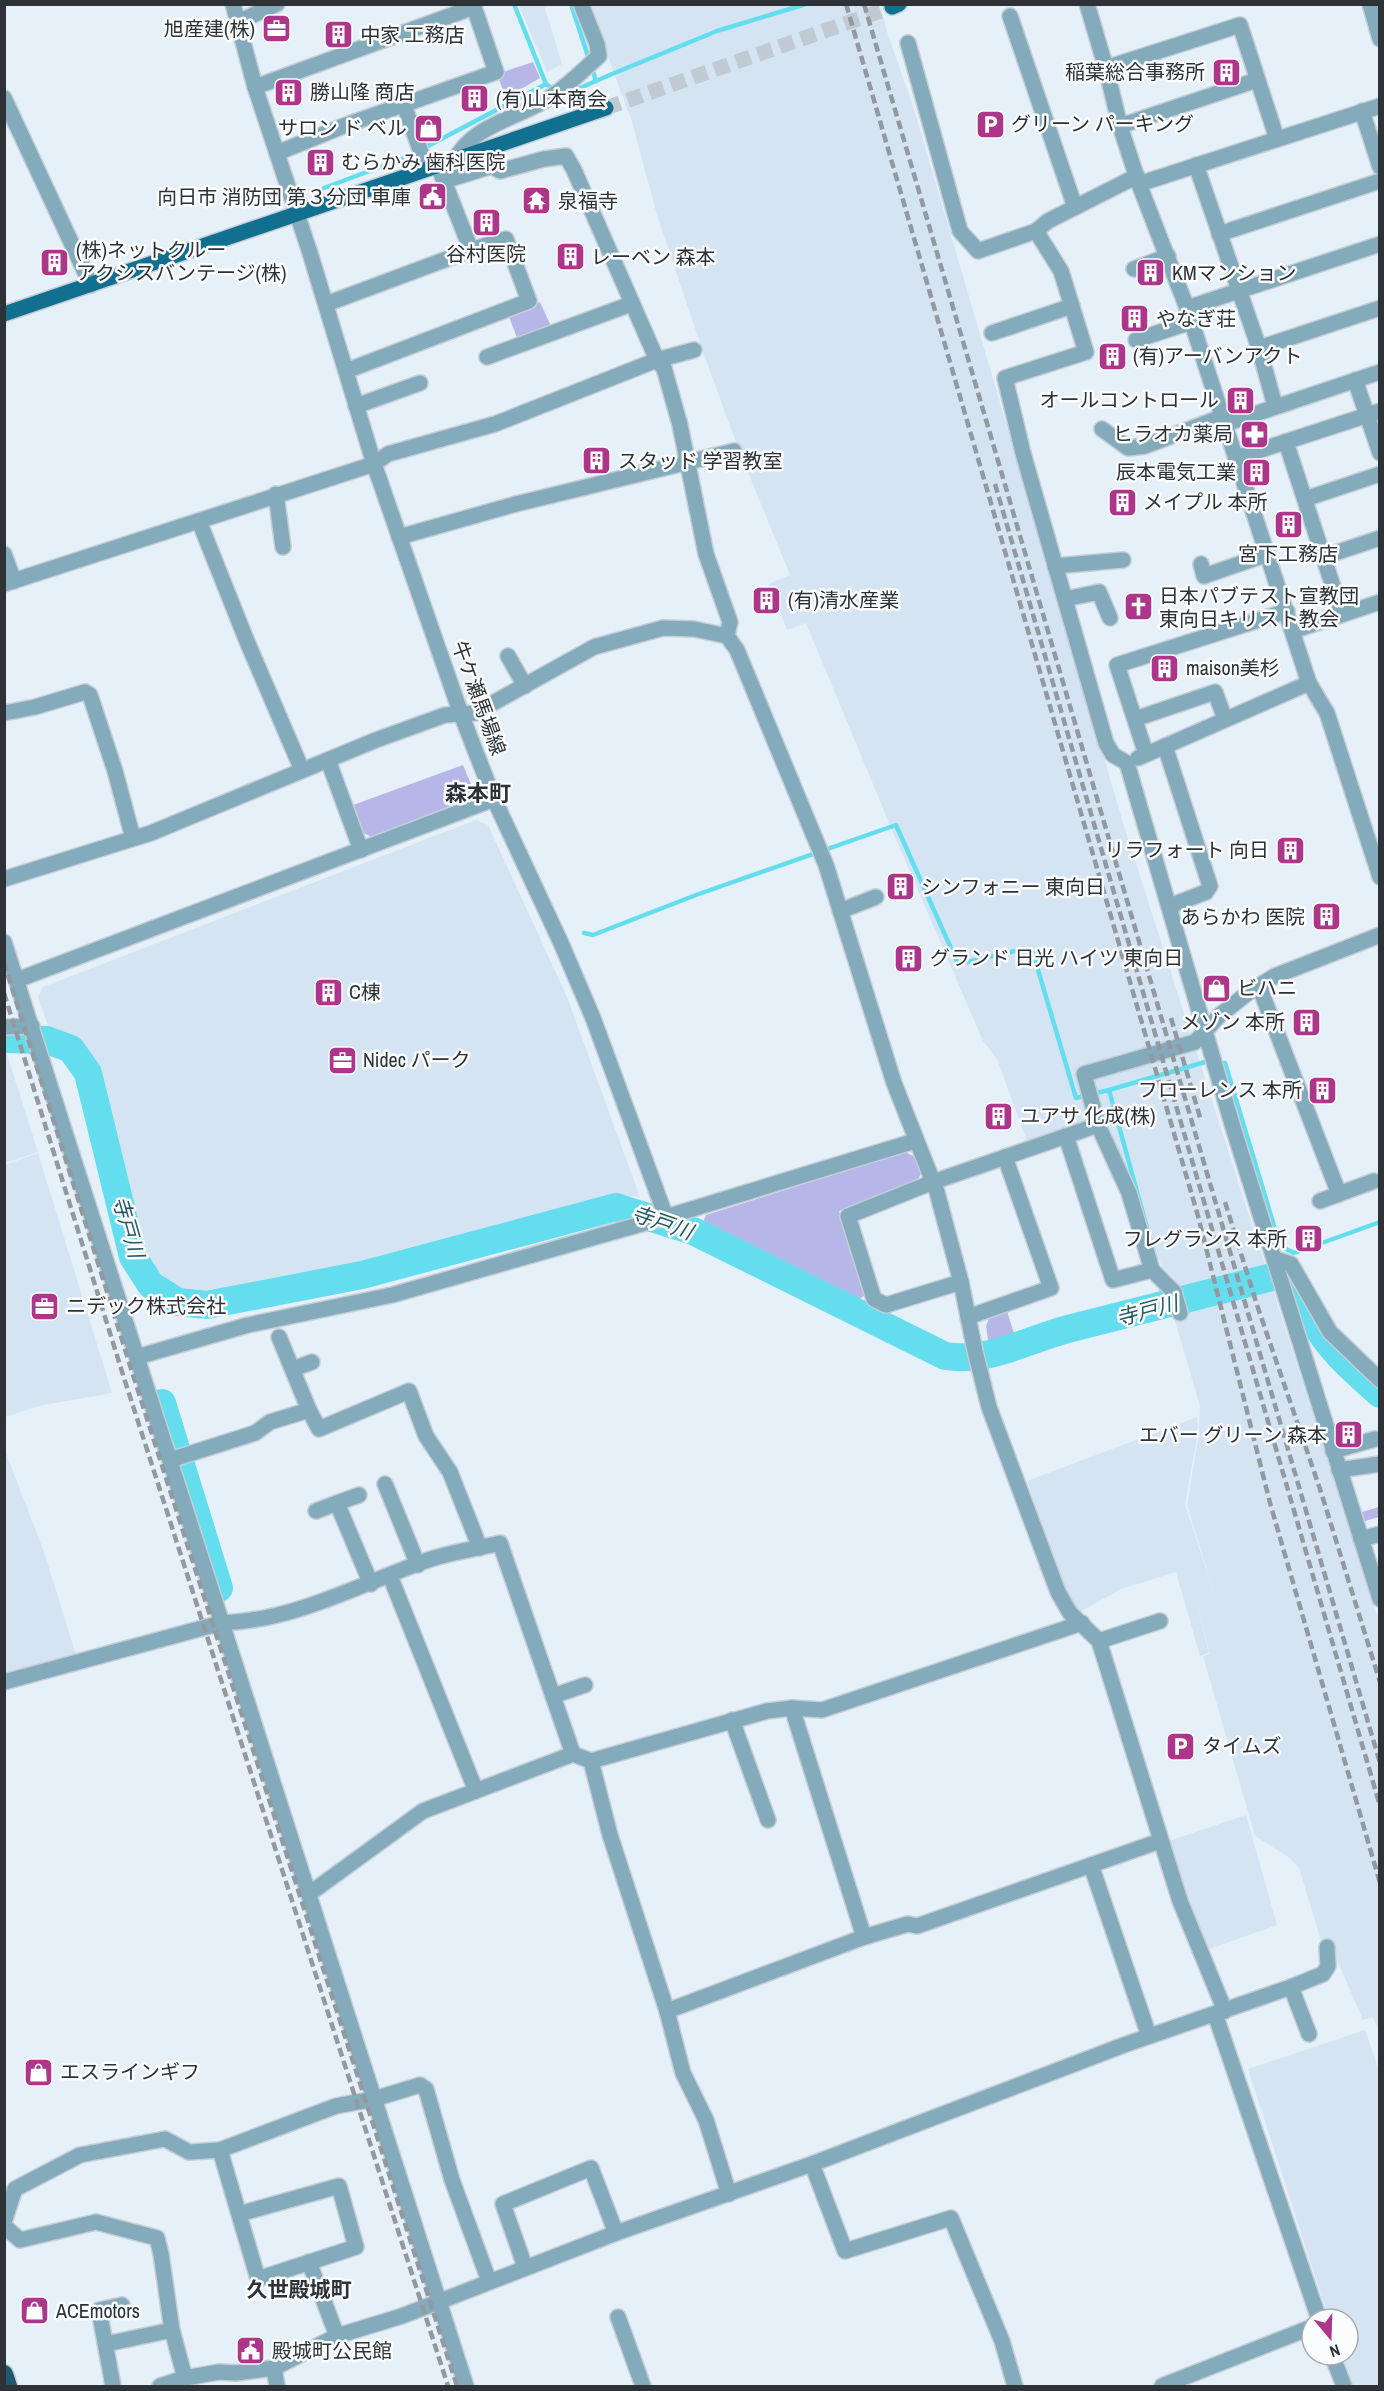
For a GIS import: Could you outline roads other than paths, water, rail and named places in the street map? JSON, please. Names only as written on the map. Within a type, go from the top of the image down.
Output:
[{"type":"highway","points":[[4,2374],[8,2386]]},
{"type":"main road","points":[[4,314],[606,108]]},
{"type":"street","name":"牛ケ瀬馬場線","points":[[232,4],[255,87],[326,304],[374,464],[461,714],[494,799],[589,1008],[666,1217]]},
{"type":"street","points":[[238,22],[277,4]]},
{"type":"street","points":[[455,160],[461,147],[482,131],[529,111],[553,96],[599,57],[597,44],[581,4]]},
{"type":"street","points":[[1087,4],[1120,126],[1138,180],[1189,315],[1309,683],[1327,713],[1380,877]]},
{"type":"street","points":[[1370,4],[1380,39]]},
{"type":"street","points":[[255,87],[473,6],[496,72],[277,153]]},
{"type":"street","points":[[1010,16],[1075,207]]},
{"type":"street","points":[[1106,68],[1240,25],[1277,139]]},
{"type":"street","points":[[908,43],[960,231],[978,250],[1036,231],[1048,220],[1138,180],[1196,165],[1380,106]]},
{"type":"street","points":[[1120,126],[1257,80]]},
{"type":"street","points":[[4,98],[92,285]]},
{"type":"street","points":[[404,105],[433,167],[444,181],[471,250]]},
{"type":"street","points":[[1362,111],[1380,167]]},
{"type":"street","points":[[444,181],[492,166],[500,171],[544,159],[566,156],[631,304],[657,360],[664,368],[688,463],[706,554],[730,622],[727,636]]},
{"type":"street","points":[[1196,165],[1259,348],[1275,406]]},
{"type":"street","points":[[1219,234],[1380,181]]},
{"type":"street","points":[[1036,231],[1061,271],[1086,352],[1005,378],[1023,453],[1106,743],[1113,755],[1127,763],[1215,1064],[1380,1599]]},
{"type":"street","points":[[326,304],[506,239],[529,301],[346,371]]},
{"type":"street","points":[[1136,340],[1239,291],[1380,244]]},
{"type":"street","points":[[1134,269],[1168,256]]},
{"type":"street","points":[[487,357],[631,304]]},
{"type":"street","points":[[992,333],[1072,306]]},
{"type":"street","points":[[1259,348],[1380,308]]},
{"type":"street","points":[[4,554],[9,583],[276,494],[374,464],[388,454],[495,424],[657,360],[694,350]]},
{"type":"street","points":[[1102,429],[1128,448],[1145,446],[1380,372]]},
{"type":"street","points":[[1355,380],[1373,413],[1380,453]]},
{"type":"street","points":[[356,406],[420,383]]},
{"type":"street","points":[[1236,458],[1373,413]]},
{"type":"street","points":[[1286,442],[1342,614]]},
{"type":"street","points":[[399,537],[516,504],[734,451]]},
{"type":"street","points":[[1305,499],[1380,474]]},
{"type":"street","points":[[276,494],[283,547]]},
{"type":"street","points":[[200,521],[246,639],[302,771]]},
{"type":"street","points":[[1323,557],[1380,538]]},
{"type":"street","points":[[1201,564],[1204,576],[1268,554]]},
{"type":"street","points":[[1055,566],[1123,560]]},
{"type":"street","points":[[1065,599],[1099,592],[1110,618]]},
{"type":"street","points":[[1293,631],[1380,602]]},
{"type":"street","points":[[1146,754],[1117,665],[1287,611]]},
{"type":"street","points":[[4,879],[151,833],[328,760],[445,715],[475,713],[594,647],[663,628],[694,629],[727,636],[737,650],[822,855],[894,1083],[933,1182],[961,1282],[977,1359],[993,1417],[1058,1592],[1070,1613],[1099,1641],[1180,1901],[1220,2012],[1315,2307]]},
{"type":"street","points":[[508,656],[525,686]]},
{"type":"street","points":[[1127,763],[1309,683]]},
{"type":"street","points":[[4,713],[35,707],[85,692],[90,696],[115,771],[133,838]]},
{"type":"street","points":[[1135,719],[1215,692],[1225,719]]},
{"type":"street","points":[[1165,746],[1210,886],[1206,892],[1170,906]]},
{"type":"street","points":[[328,760],[361,850]]},
{"type":"street","points":[[17,980],[494,799]]},
{"type":"street","points":[[840,911],[876,897]]},
{"type":"street","points":[[1177,1304],[1152,1270],[1129,1193],[1098,1125],[1084,1074],[1195,1042],[1205,1029],[1259,986],[1294,968],[1380,935]]},
{"type":"street","points":[[4,942],[466,2386]]},
{"type":"street","points":[[1259,986],[1339,1194]]},
{"type":"street","points":[[4,1027],[33,1030]]},
{"type":"street","points":[[961,1282],[886,1305],[874,1299],[848,1216],[933,1182],[1098,1125]]},
{"type":"street","points":[[1066,1136],[1113,1280],[1152,1270]]},
{"type":"street","points":[[137,1357],[248,1325],[392,1295],[666,1217],[915,1141]]},
{"type":"street","points":[[968,1317],[1051,1288],[1005,1157]]},
{"type":"street","points":[[1320,1201],[1374,1181]]},
{"type":"street","points":[[1277,1266],[1291,1264],[1330,1332],[1380,1380]]},
{"type":"street","points":[[279,1337],[319,1429],[409,1391],[426,1436],[450,1472],[480,1548]]},
{"type":"street","points":[[293,1369],[312,1362]]},
{"type":"street","points":[[170,1460],[255,1433],[270,1422],[309,1410]]},
{"type":"street","points":[[1333,1451],[1375,1439]]},
{"type":"street","points":[[1339,1470],[1380,1464]]},
{"type":"street","points":[[385,1484],[418,1565]]},
{"type":"street","points":[[316,1511],[359,1496]]},
{"type":"street","points":[[338,1503],[371,1584]]},
{"type":"street","points":[[1361,1539],[1380,1534]]},
{"type":"street","points":[[4,1682],[221,1623],[242,1623],[319,1604],[428,1560],[500,1543],[573,1754]]},
{"type":"street","points":[[390,1576],[476,1791]]},
{"type":"street","points":[[1099,1641],[1160,1621]]},
{"type":"street","points":[[309,1894],[423,1811],[573,1754],[591,1761],[767,1711],[792,1708],[822,1710],[1082,1623]]},
{"type":"street","points":[[553,1695],[585,1684]]},
{"type":"street","points":[[792,1708],[864,1937]]},
{"type":"street","points":[[732,1720],[768,1820]]},
{"type":"street","points":[[591,1761],[610,1835],[667,2011],[683,2073],[706,2120],[729,2194]]},
{"type":"street","points":[[667,2011],[864,1937],[909,1924],[917,1926],[1161,1841]]},
{"type":"street","points":[[1091,1865],[1149,2036]]},
{"type":"street","points":[[160,2386],[185,2378],[219,2372],[236,2373],[274,2368],[338,2336],[439,2302],[525,2267],[812,2164],[1149,2036],[1291,1987],[1323,1974],[1328,1966],[1326,1947]]},
{"type":"street","points":[[1291,1987],[1308,2034]]},
{"type":"street","points":[[185,2378],[172,2330],[157,2238],[96,2222],[20,2240],[4,2224],[15,2189],[80,2155],[165,2139],[189,2152],[220,2150],[336,2106],[374,2099],[420,2085],[426,2089],[452,2180],[489,2281]]},
{"type":"street","points":[[220,2150],[258,2279],[356,2247],[339,2186],[239,2214]]},
{"type":"street","points":[[812,2164],[845,2251],[951,2218],[1002,2341],[1015,2386]]},
{"type":"street","points":[[525,2267],[503,2204],[591,2168],[616,2233]]},
{"type":"street","points":[[309,2262],[338,2336]]},
{"type":"street","points":[[113,2386],[99,2310],[122,2305]]},
{"type":"street","points":[[618,2317],[643,2386]]},
{"type":"street","points":[[106,2344],[172,2330]]},
{"type":"street","points":[[1162,2386],[1300,2332]]},
{"type":"street","points":[[1337,2367],[1344,2386]]},
{"type":"street","points":[[274,2368],[277,2386]]},
{"type":"waterway","points":[[514,4],[546,84],[555,90]]},
{"type":"waterway","points":[[571,4],[596,81]]},
{"type":"waterway","points":[[564,95],[717,31],[806,4]]},
{"type":"waterway","points":[[324,188],[407,157],[546,84]]},
{"type":"waterway","points":[[584,933],[593,935],[696,895],[896,825],[958,964],[1015,951],[1033,953],[1076,1098],[1109,1090],[1157,1264]]},
{"type":"waterway","name":"寺戸川","points":[[4,1039],[47,1040],[71,1049],[88,1073],[133,1257],[151,1285],[178,1302],[207,1305],[362,1275],[616,1207],[693,1231],[945,1356],[977,1356],[992,1353],[1068,1329],[1276,1276],[1294,1288],[1327,1342],[1380,1394]]},
{"type":"waterway","points":[[1109,1090],[1210,1062]]},
{"type":"waterway","points":[[1218,1063],[1225,1063],[1278,1239],[1286,1249],[1294,1253],[1380,1222]]},
{"type":"waterway","points":[[1161,1287],[1164,1305]]},
{"type":"waterway","points":[[162,1403],[219,1588]]},
{"type":"tunnel","points":[[606,108],[892,7]]},
{"type":"railway","points":[[846,4],[1198,1216],[1270,1503],[1380,1883]]},
{"type":"railway","points":[[864,4],[1380,1763]]},
{"type":"railway","points":[[995,484],[1380,1806]]},
{"type":"railway","points":[[4,962],[133,1375],[457,2386]]},
{"type":"railway","points":[[4,993],[124,1378],[448,2386]]},
{"type":"railway","points":[[1171,1018],[1201,1121]]},
{"type":"railway","points":[[1225,1202],[1257,1305],[1320,1489],[1380,1682]]},
{"type":"place","name":"旭産建(株)","points":[[276,29]]},
{"type":"place","name":"中家 工務店","points":[[339,35]]},
{"type":"place","name":"稲葉総合事務所","points":[[1226,72]]},
{"type":"place","name":"勝山隆 商店","points":[[289,92]]},
{"type":"place","name":"(有)山本商会","points":[[475,99]]},
{"type":"place","name":"グリーン パーキング","points":[[990,124]]},
{"type":"place","name":"サロン ド ベル","points":[[428,128]]},
{"type":"place","name":"むらかみ 歯科医院","points":[[320,162]]},
{"type":"place","name":"向日市 消防団 第３分団 車庫","points":[[432,197]]},
{"type":"place","name":"泉福寺","points":[[537,201]]},
{"type":"place","name":"谷村医院","points":[[486,223]]},
{"type":"place","name":"レーベン 森本","points":[[570,257]]},
{"type":"place","name":"(株)ネットクルー アクシスバンテージ(株)","points":[[55,262]]},
{"type":"place","name":"KMマンション","points":[[1151,273]]},
{"type":"place","name":"やなぎ荘","points":[[1135,319]]},
{"type":"place","name":"(有)アーバンアクト","points":[[1112,356]]},
{"type":"place","name":"オールコントロール","points":[[1240,400]]},
{"type":"place","name":"ヒラオカ薬局","points":[[1254,434]]},
{"type":"place","name":"スタッド 学習教室","points":[[597,461]]},
{"type":"place","name":"辰本電気工業","points":[[1257,472]]},
{"type":"place","name":"メイプル 本所","points":[[1122,502]]},
{"type":"place","name":"宮下工務店","points":[[1288,524]]},
{"type":"place","name":"(有)清水産業","points":[[767,600]]},
{"type":"place","name":"日本パブテスト宣教団 東向日キリスト教会","points":[[1138,607]]},
{"type":"place","name":"maison美杉","points":[[1165,668]]},
{"type":"place","name":"リラフォート 向日","points":[[1290,850]]},
{"type":"place","name":"シンフォニー 東向日","points":[[900,887]]},
{"type":"place","name":"あらかわ 医院","points":[[1326,917]]},
{"type":"place","name":"グランド 日光 ハイツ 東向日","points":[[909,958]]},
{"type":"place","name":"ビハニ","points":[[1216,988]]},
{"type":"place","name":"C棟","points":[[328,992]]},
{"type":"place","name":"メゾン 本所","points":[[1306,1022]]},
{"type":"place","name":"Nidec パーク","points":[[342,1060]]},
{"type":"place","name":"フローレンス 本所","points":[[1323,1090]]},
{"type":"place","name":"ユアサ 化成(株)","points":[[999,1116]]},
{"type":"place","name":"フレグランス 本所","points":[[1308,1239]]},
{"type":"place","name":"ニデック株式会社","points":[[45,1306]]},
{"type":"place","name":"エバー グリーン 森本","points":[[1348,1435]]},
{"type":"place","name":"タイムズ","points":[[1181,1746]]},
{"type":"place","name":"エスラインギフ","points":[[39,2072]]},
{"type":"place","name":"ACEmotors","points":[[35,2311]]},
{"type":"place","name":"殿城町公民館","points":[[251,2351]]},
{"type":"district","name":"森本町","points":[[478,793]]},
{"type":"district","name":"久世殿城町","points":[[299,2290]]}]
